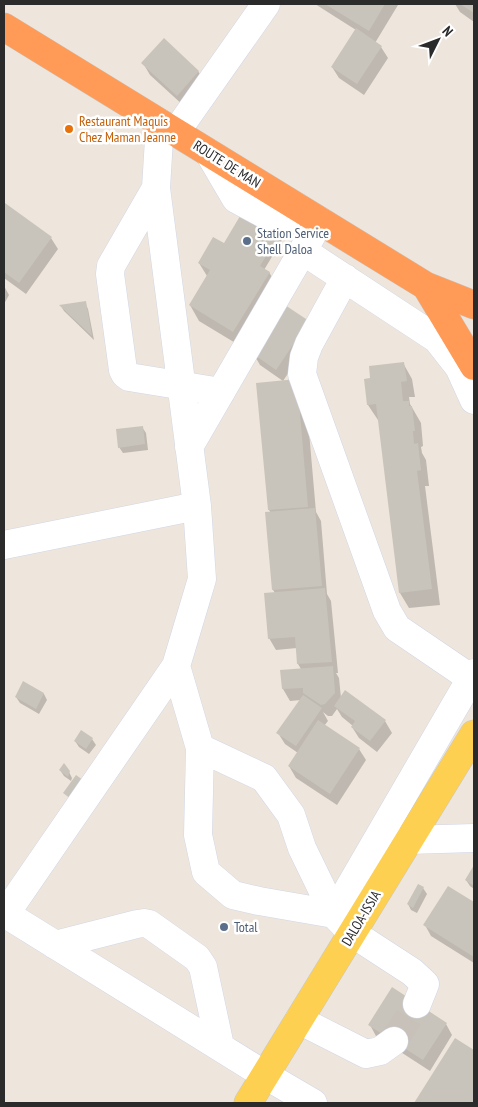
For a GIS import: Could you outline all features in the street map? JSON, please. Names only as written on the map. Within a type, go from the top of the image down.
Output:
[{"type":"highway","name":"ROUTE DE MAN","points":[[4,27],[426,286],[474,305]]},
{"type":"highway","points":[[426,286],[474,366]]},
{"type":"main road","name":"DALOA-ISSIA","points":[[248,1103],[299,1020],[343,923],[408,840],[474,734]]},
{"type":"street","points":[[266,4],[168,128],[156,188],[197,506],[202,579],[176,666],[4,914],[313,1103]]},
{"type":"street","points":[[156,188],[113,262],[110,274],[125,374],[130,377],[221,392]]},
{"type":"street","points":[[189,447],[320,221]]},
{"type":"street","points":[[303,251],[437,339],[459,367],[474,400]]},
{"type":"street","points":[[343,923],[473,676],[397,628],[387,612],[302,374],[304,357],[345,278]]},
{"type":"street","points":[[4,545],[197,506]]},
{"type":"street","points":[[176,666],[200,748],[198,835],[206,872],[233,895],[343,923],[412,972],[425,984],[417,1004]]},
{"type":"street","points":[[200,748],[264,778],[291,815],[302,848],[343,923]]},
{"type":"street","points":[[408,840],[474,838]]},
{"type":"street","points":[[55,945],[137,924],[149,924],[200,961],[203,967],[220,1046]]},
{"type":"street","points":[[299,1020],[366,1054],[380,1051],[394,1041]]},
{"type":"building","points":[[325,4],[385,4],[369,31]]},
{"type":"building","points":[[460,4],[474,4],[474,13]]},
{"type":"building","points":[[356,28],[382,46],[357,84],[331,67]]},
{"type":"building","points":[[164,38],[199,71],[177,96],[141,63]]},
{"type":"building","points":[[5,203],[52,237],[19,283],[4,272]]},
{"type":"building","points":[[246,206],[283,228],[260,266],[270,272],[233,332],[189,305],[210,270],[198,263],[213,237],[224,243]]},
{"type":"building","points":[[86,301],[92,336],[59,305]]},
{"type":"building","points":[[285,305],[309,321],[276,370],[252,353]]},
{"type":"building","points":[[404,362],[407,381],[401,382],[403,401],[409,401],[409,406],[412,406],[415,431],[413,431],[414,444],[418,443],[421,470],[417,471],[432,589],[399,593],[376,404],[367,405],[364,379],[370,378],[369,366]]},
{"type":"building","points":[[297,379],[308,507],[268,510],[256,383]]},
{"type":"building","points":[[143,426],[145,444],[118,448],[116,429]]},
{"type":"building","points":[[315,508],[322,586],[272,590],[265,512]]},
{"type":"building","points":[[325,588],[332,662],[297,664],[295,637],[268,639],[264,593]]},
{"type":"building","points":[[333,666],[335,693],[325,704],[321,705],[303,693],[303,688],[282,689],[280,670]]},
{"type":"building","points":[[23,681],[44,693],[36,709],[15,697]]},
{"type":"building","points":[[345,690],[386,720],[370,741],[351,727],[355,721],[334,706]]},
{"type":"building","points":[[303,695],[322,708],[296,746],[276,733]]},
{"type":"building","points":[[318,720],[360,748],[330,794],[288,766]]},
{"type":"building","points":[[81,730],[93,738],[86,749],[74,741]]},
{"type":"building","points":[[64,763],[70,771],[68,777],[59,770]]},
{"type":"building","points":[[76,775],[83,780],[71,799],[63,793]]},
{"type":"building","points":[[474,865],[474,886],[465,880]]},
{"type":"building","points":[[418,884],[424,887],[413,908],[407,904]]},
{"type":"building","points":[[448,886],[474,902],[474,957],[423,925]]},
{"type":"building","points":[[392,987],[447,1023],[423,1060],[368,1025]]},
{"type":"building","points":[[455,1038],[474,1050],[474,1103],[414,1103]]},
{"type":"tunnel","points":[[394,1041],[417,1004]]},
{"type":"place","name":"Restaurant Maquis Chez Maman Jeanne","points":[[69,129]]},
{"type":"place","name":"Station Service Shell Daloa","points":[[247,241]]},
{"type":"place","name":"Total","points":[[224,927]]}]
